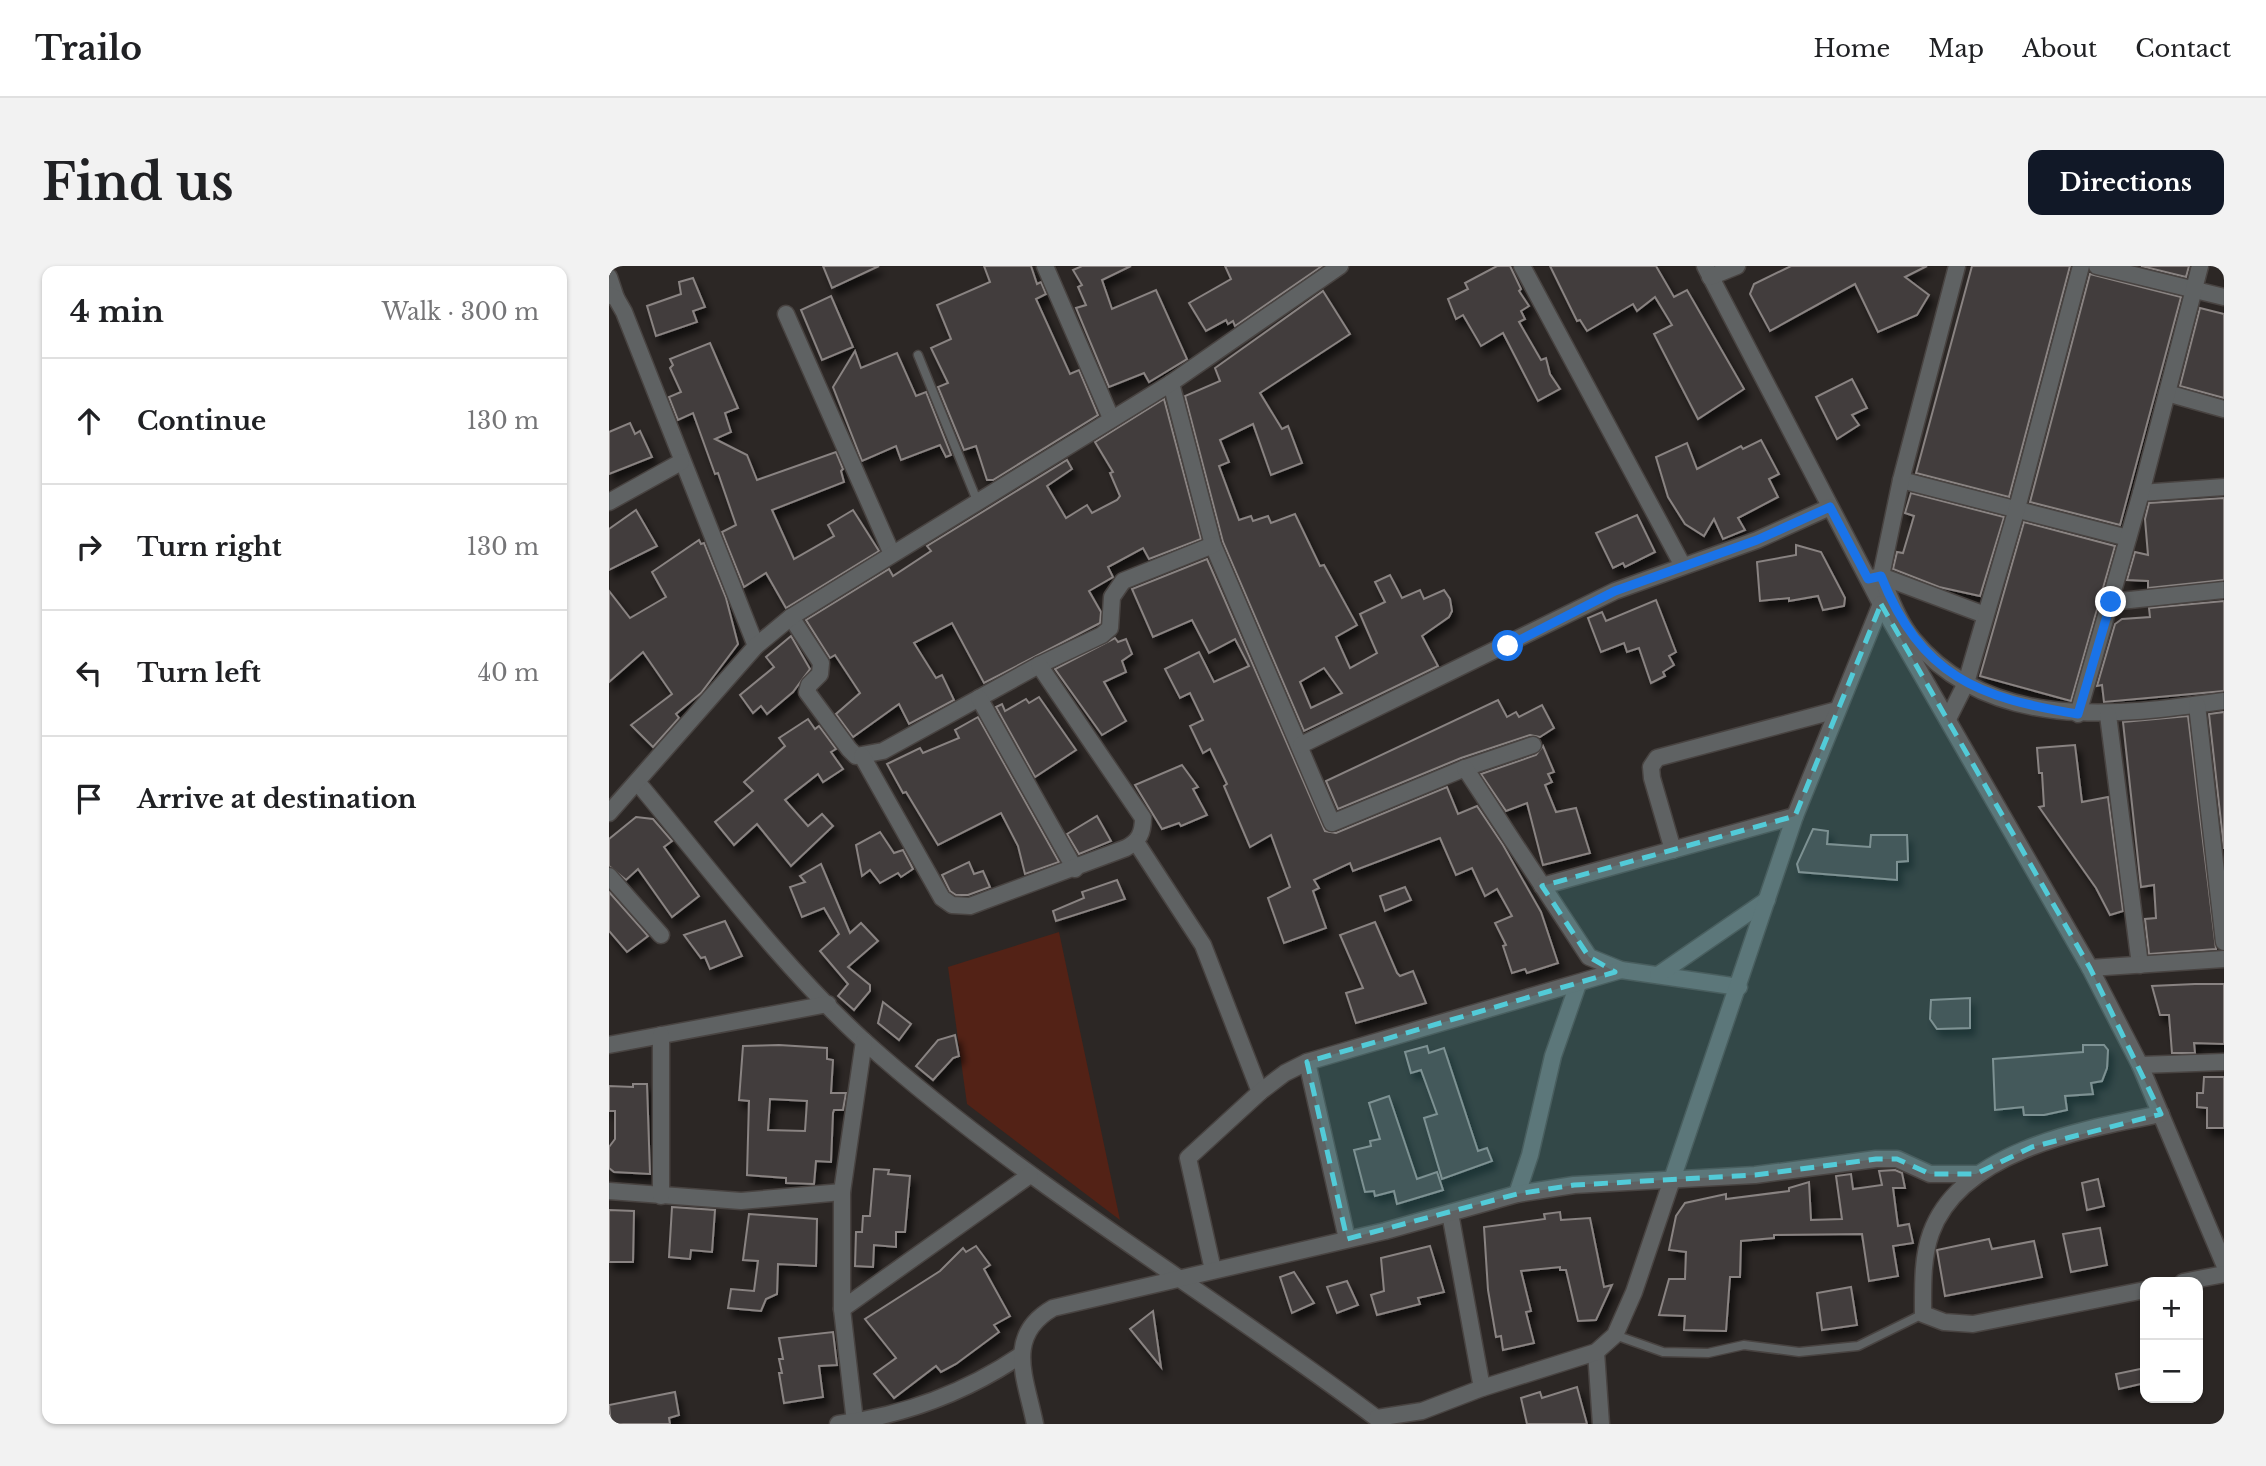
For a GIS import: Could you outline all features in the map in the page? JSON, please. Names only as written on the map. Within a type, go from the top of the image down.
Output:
[{"type":"street","points":[[1045,266],[1111,418]]},
{"type":"street","points":[[612,803],[638,783],[756,646],[791,617],[1171,383],[1340,266]]},
{"type":"street","points":[[1522,266],[1683,566]]},
{"type":"street","points":[[1737,266],[1708,271],[1830,507],[1911,637],[1936,663],[1966,683],[2038,708],[2078,714],[2108,715],[2224,701]]},
{"type":"street","points":[[1957,266],[1875,578],[1881,604],[2090,968],[2140,1065],[2224,1264]]},
{"type":"street","points":[[1948,719],[1966,683],[2016,512],[2081,266]]},
{"type":"street","points":[[2097,266],[2224,297]]},
{"type":"street","points":[[2078,714],[2141,493],[2200,266]]},
{"type":"street","points":[[609,277],[613,297],[756,646]]},
{"type":"street","points":[[786,314],[892,554]]},
{"type":"street","points":[[1171,383],[1213,545],[1301,745],[1332,823],[1465,768],[1533,745]]},
{"type":"street","points":[[2167,393],[2224,409]]},
{"type":"street","points":[[609,502],[681,462]]},
{"type":"street","points":[[1901,480],[2016,512],[2127,538]]},
{"type":"street","points":[[2141,493],[2224,487]]},
{"type":"street","points":[[1301,745],[1508,646],[1564,615],[1683,566],[1757,540],[1830,507]]},
{"type":"street","points":[[791,617],[821,663],[820,674],[807,687],[807,692],[849,749],[856,756],[862,756],[883,751],[1110,628],[1112,597],[1123,580],[1213,545]]},
{"type":"street","points":[[1875,578],[1985,615]]},
{"type":"street","points":[[2111,602],[2224,590]]},
{"type":"street","points":[[638,783],[788,964],[865,1041],[1030,1175],[1381,1421],[1422,1411],[1482,1388],[1596,1352],[1615,1335],[1634,1293],[1673,1181],[1795,816],[1881,604]]},
{"type":"street","points":[[862,756],[942,898],[952,905],[970,906],[1075,869],[1136,842],[1143,830],[1143,818],[1136,803],[1039,665]]},
{"type":"street","points":[[979,698],[1075,869]]},
{"type":"street","points":[[2197,705],[2224,942]]},
{"type":"street","points":[[1673,850],[1652,778],[1651,767],[1657,758],[1837,710]]},
{"type":"street","points":[[2108,715],[2140,965]]},
{"type":"street","points":[[1465,768],[1590,957],[1621,970],[1738,987]]},
{"type":"street","points":[[1542,886],[1795,816]]},
{"type":"street","points":[[1136,842],[1203,945],[1260,1091]]},
{"type":"street","points":[[609,876],[661,935]]},
{"type":"street","points":[[1658,975],[1767,900]]},
{"type":"street","points":[[2090,968],[2224,958]]},
{"type":"street","points":[[1213,1270],[1188,1158],[1260,1091],[1285,1073],[1307,1062],[1351,1047],[1621,970]]},
{"type":"street","points":[[1517,1194],[1530,1154],[1553,1056],[1578,984]]},
{"type":"street","points":[[609,1045],[828,1004]]},
{"type":"street","points":[[661,1035],[661,1196]]},
{"type":"street","points":[[855,1422],[842,1309],[842,1192],[865,1041]]},
{"type":"street","points":[[1307,1062],[1347,1239]]},
{"type":"street","points":[[2140,1065],[2224,1062]]},
{"type":"street","points":[[2140,1291],[1973,1324],[1944,1322],[1923,1314],[1923,1276],[1931,1234],[1942,1213],[1976,1174],[2032,1147],[2092,1128],[2161,1114]]},
{"type":"street","points":[[1035,1424],[1021,1355],[1024,1335],[1040,1316],[1053,1308],[1111,1297],[1517,1194],[1574,1185],[1755,1175],[1876,1159],[1897,1159],[1930,1174],[1976,1174]]},
{"type":"street","points":[[842,1309],[1030,1175]]},
{"type":"street","points":[[609,1191],[741,1201],[842,1192]]},
{"type":"street","points":[[1450,1213],[1482,1388]]},
{"type":"street","points":[[2203,1278],[2224,1274]]},
{"type":"street","points":[[1596,1352],[1601,1424]]},
{"type":"street","points":[[838,1424],[879,1419],[956,1392],[989,1376],[1021,1355]]},
{"type":"lane","points":[[918,355],[978,503]]},
{"type":"lane","points":[[1615,1335],[1663,1352],[1708,1353],[1744,1345],[1799,1352],[1858,1346],[1923,1314]]},
{"type":"highlighted area","points":[[1881,604],[2090,968],[2161,1114],[2032,1147],[1976,1174],[1930,1174],[1897,1159],[1876,1159],[1755,1175],[1574,1185],[1517,1194],[1347,1239],[1307,1062],[1615,972],[1589,957],[1542,886],[1795,816]]},
{"type":"shaded area","points":[[1059,932],[1120,1220],[967,1104],[948,967]]},
{"type":"building","points":[[823,266],[879,266],[832,288]]},
{"type":"building","points":[[984,266],[1031,266],[1037,284],[1041,282],[1046,294],[1036,299],[1070,374],[1079,370],[1098,415],[993,480],[987,480],[976,446],[964,450],[938,387],[948,383],[931,348],[951,339],[937,305],[990,282]]},
{"type":"building","points":[[1082,266],[1131,266],[1102,280],[1112,309],[1156,290],[1187,359],[1149,382],[1144,373],[1109,387],[1076,308],[1086,305],[1078,287],[1082,285],[1073,270]]},
{"type":"building","points":[[1225,266],[1322,266],[1235,326],[1233,321],[1228,324],[1226,320],[1206,331],[1189,303],[1231,279]]},
{"type":"building","points":[[1497,266],[1510,266],[1521,289],[1519,291],[1529,306],[1521,311],[1525,319],[1519,322],[1541,360],[1546,358],[1550,374],[1560,389],[1538,401],[1503,333],[1481,346],[1463,315],[1456,319],[1448,299],[1468,289],[1465,283]]},
{"type":"building","points":[[1550,266],[1656,266],[1674,297],[1687,290],[1744,389],[1698,419],[1654,334],[1672,325],[1655,297],[1637,311],[1633,304],[1587,331],[1580,320],[1577,321]]},
{"type":"building","points":[[1791,266],[1927,266],[1905,277],[1929,295],[1917,315],[1878,332],[1855,284],[1770,331],[1750,294],[1754,284]]},
{"type":"building","points":[[1972,266],[2070,266],[2009,497],[1916,473]]},
{"type":"building","points":[[2141,266],[2189,266],[2186,277]]},
{"type":"building","points":[[2090,274],[2181,297],[2120,525],[2030,502]]},
{"type":"building","points":[[693,278],[705,307],[693,311],[697,322],[656,336],[647,306],[681,294],[679,282]]},
{"type":"building","points":[[1323,291],[1350,334],[1260,393],[1282,429],[1288,426],[1302,463],[1271,475],[1253,424],[1220,440],[1229,462],[1219,466],[1239,520],[1251,516],[1253,521],[1268,516],[1271,523],[1295,514],[1320,566],[1324,565],[1357,625],[1336,637],[1350,668],[1377,653],[1360,614],[1385,602],[1375,582],[1390,575],[1402,598],[1420,590],[1424,599],[1444,590],[1450,599],[1452,611],[1449,617],[1422,636],[1438,666],[1304,731],[1223,542],[1185,396],[1220,381],[1215,368]],"holes":[[[1324,668],[1342,693],[1311,708],[1300,682]]]},
{"type":"building","points":[[831,296],[853,347],[822,360],[801,310]]},
{"type":"building","points":[[2200,308],[2224,314],[2224,398],[2180,386]]},
{"type":"building","points":[[710,343],[738,408],[725,413],[731,432],[715,439],[747,455],[757,480],[836,452],[843,469],[841,471],[844,482],[772,510],[794,559],[834,536],[828,525],[853,510],[879,551],[786,608],[766,573],[744,587],[722,532],[736,525],[718,473],[715,474],[693,413],[678,420],[669,397],[681,392],[670,368],[673,365],[670,359]]},
{"type":"building","points":[[855,351],[861,368],[897,353],[916,396],[926,392],[951,455],[946,457],[940,445],[901,460],[896,446],[862,461],[833,387]]},
{"type":"building","points":[[1852,379],[1867,408],[1852,415],[1859,425],[1837,439],[1816,397]]},
{"type":"building","points":[[1164,399],[1201,539],[1149,559],[1143,548],[1108,567],[1113,577],[1089,591],[1101,612],[1100,623],[984,683],[952,623],[914,643],[936,678],[942,675],[954,700],[909,724],[899,704],[853,737],[836,714],[860,693],[835,655],[830,658],[806,620],[889,569],[893,576],[931,551],[927,546],[1067,460],[1072,469],[1047,486],[1066,518],[1087,505],[1092,513],[1117,500],[1120,496],[1110,473],[1113,472],[1095,442]]},
{"type":"building","points":[[630,423],[635,434],[640,431],[652,457],[609,474],[609,432]]},
{"type":"building","points":[[1761,440],[1779,474],[1769,479],[1778,497],[1738,518],[1745,530],[1723,539],[1714,519],[1704,536],[1685,524],[1668,497],[1656,457],[1687,443],[1697,469],[1741,446],[1743,449]]},
{"type":"building","points":[[1911,493],[2004,517],[1980,596],[1939,587],[1893,569],[1897,552],[1903,553],[1914,516],[1905,513]]},
{"type":"building","points":[[2224,498],[2224,580],[2148,588],[2148,581],[2127,580],[2135,552],[2148,555],[2145,519],[2149,503]]},
{"type":"building","points":[[636,510],[657,546],[609,570],[609,529]]},
{"type":"building","points":[[1637,515],[1655,552],[1625,567],[1623,563],[1613,568],[1596,533]]},
{"type":"building","points":[[2024,522],[2115,546],[2071,701],[1980,676]]},
{"type":"building","points":[[699,540],[701,544],[704,543],[726,598],[738,644],[701,693],[676,714],[679,718],[653,747],[631,725],[672,694],[643,652],[609,682],[609,591],[630,618],[666,597],[652,572]]},
{"type":"building","points":[[1796,545],[1821,552],[1845,598],[1844,606],[1823,610],[1818,596],[1789,601],[1789,598],[1760,601],[1757,562],[1796,555]]},
{"type":"building","points":[[1207,559],[1325,831],[1336,833],[1447,787],[1458,814],[1477,806],[1503,845],[1541,912],[1558,963],[1527,973],[1525,969],[1512,973],[1503,946],[1506,945],[1495,923],[1512,916],[1497,889],[1485,896],[1472,868],[1456,875],[1440,838],[1353,871],[1350,863],[1314,880],[1319,888],[1313,891],[1326,928],[1284,943],[1268,898],[1290,887],[1271,835],[1250,847],[1224,786],[1227,784],[1210,749],[1203,753],[1190,726],[1203,720],[1190,693],[1180,698],[1165,669],[1199,652],[1214,682],[1249,666],[1235,639],[1209,653],[1192,620],[1153,637],[1132,589]]},
{"type":"building","points":[[1656,600],[1676,652],[1669,656],[1674,665],[1663,672],[1665,676],[1651,683],[1639,648],[1627,652],[1624,643],[1601,652],[1588,618],[1602,612],[1606,621]]},
{"type":"building","points":[[2224,601],[2224,691],[2104,702],[2102,685],[2097,686],[2115,624],[2122,619],[2150,617],[2149,608]]},
{"type":"building","points":[[791,636],[810,669],[793,692],[767,714],[761,706],[753,713],[740,695],[774,667],[766,657]]},
{"type":"building","points":[[1115,638],[1118,642],[1126,639],[1132,654],[1122,661],[1126,672],[1104,682],[1126,721],[1102,735],[1055,669]]},
{"type":"building","points":[[1039,697],[1076,750],[1035,777],[996,707],[1002,704],[1005,711],[1026,699],[1029,703]]},
{"type":"building","points":[[1498,700],[1507,717],[1516,712],[1519,717],[1542,705],[1554,728],[1540,737],[1530,735],[1461,758],[1338,809],[1326,781]]},
{"type":"building","points":[[2224,712],[2224,849],[2209,714]]},
{"type":"building","points":[[2188,716],[2216,949],[2149,954],[2145,919],[2156,918],[2154,885],[2141,887],[2123,722]]},
{"type":"building","points":[[978,717],[1059,862],[1025,874],[1018,846],[1001,813],[938,845],[906,792],[903,793],[887,764],[920,748],[923,753],[959,738],[955,730]]},
{"type":"building","points":[[808,719],[815,729],[819,726],[836,749],[831,752],[843,769],[823,782],[818,774],[785,800],[808,826],[822,814],[833,826],[791,866],[757,824],[734,845],[715,822],[753,791],[744,782],[785,746],[779,738]]},
{"type":"building","points":[[2075,745],[2082,802],[2108,797],[2123,911],[2110,915],[2096,888],[2039,807],[2044,806],[2037,748]]},
{"type":"building","points":[[1543,746],[1554,772],[1548,774],[1552,782],[1545,785],[1556,812],[1576,808],[1590,853],[1543,865],[1527,803],[1506,811],[1481,774],[1536,755]]},
{"type":"building","points":[[1182,765],[1198,787],[1193,789],[1207,815],[1181,826],[1179,823],[1162,829],[1135,785]]},
{"type":"building","points":[[1097,816],[1111,841],[1079,854],[1067,834]]},
{"type":"building","points":[[636,817],[653,819],[672,841],[664,847],[699,896],[672,917],[638,869],[626,880],[609,866],[609,839]]},
{"type":"building","points":[[1813,829],[1828,831],[1827,844],[1870,847],[1871,835],[1907,835],[1908,861],[1897,862],[1897,880],[1799,872],[1797,864]]},
{"type":"building","points":[[880,832],[894,853],[903,850],[913,869],[901,877],[898,873],[880,883],[870,870],[862,876],[856,845]]},
{"type":"building","points":[[969,862],[974,874],[983,871],[990,887],[968,895],[956,895],[950,891],[942,875]]},
{"type":"building","points":[[821,864],[850,933],[861,923],[878,941],[848,967],[870,985],[870,991],[854,1010],[838,996],[848,984],[820,951],[839,934],[824,908],[802,917],[790,887],[805,882],[800,876]]},
{"type":"building","points":[[1117,880],[1125,899],[1056,921],[1053,911],[1084,898],[1082,892]]},
{"type":"building","points":[[1405,887],[1411,900],[1385,911],[1380,896]]},
{"type":"building","points":[[609,892],[648,936],[627,952],[609,931]]},
{"type":"building","points":[[725,921],[742,956],[710,969],[705,957],[701,958],[684,935]]},
{"type":"building","points":[[1375,922],[1397,973],[1400,976],[1413,971],[1426,1003],[1356,1023],[1346,993],[1363,988],[1340,935]]},
{"type":"building","points":[[2224,984],[2224,1044],[2194,1043],[2195,1053],[2172,1053],[2169,1015],[2160,1015],[2152,986]]},
{"type":"building","points":[[1970,998],[1970,1028],[1937,1029],[1930,1019],[1931,1000]]},
{"type":"building","points":[[883,1002],[911,1024],[899,1040],[878,1023]]},
{"type":"building","points":[[955,1035],[959,1056],[953,1058],[933,1080],[916,1066],[938,1040]]},
{"type":"building","points":[[2083,1045],[2104,1045],[2108,1050],[2107,1068],[2102,1081],[2091,1083],[2093,1094],[2065,1096],[2067,1110],[2044,1115],[2024,1115],[2023,1107],[1995,1110],[1993,1059],[2083,1052]]},
{"type":"building","points":[[743,1046],[827,1048],[827,1059],[833,1060],[831,1093],[846,1093],[843,1110],[834,1110],[833,1113],[831,1162],[816,1161],[814,1184],[786,1183],[786,1178],[747,1175],[749,1101],[739,1100]],"holes":[[[770,1099],[807,1101],[805,1131],[768,1130]]]},
{"type":"building","points":[[1427,1046],[1429,1053],[1444,1048],[1478,1151],[1487,1148],[1492,1161],[1442,1179],[1424,1118],[1437,1114],[1421,1070],[1411,1073],[1405,1052]]},
{"type":"building","points":[[2204,1077],[2224,1077],[2224,1128],[2207,1128],[2207,1108],[2197,1107],[2197,1093],[2203,1093]]},
{"type":"building","points":[[633,1084],[647,1084],[650,1174],[614,1172],[609,1168],[609,1147],[615,1139],[615,1111],[609,1111],[609,1086],[633,1087]]},
{"type":"building","points":[[1389,1096],[1417,1179],[1437,1172],[1443,1190],[1397,1204],[1394,1191],[1375,1196],[1374,1191],[1365,1192],[1354,1150],[1371,1146],[1370,1141],[1380,1139],[1369,1103]]},
{"type":"building","points":[[874,1169],[889,1170],[888,1174],[910,1176],[905,1232],[896,1232],[896,1247],[874,1245],[873,1267],[855,1266],[856,1232],[862,1232],[863,1216],[870,1216]]},
{"type":"building","points":[[1895,1170],[1902,1173],[1905,1188],[1893,1188],[1898,1226],[1909,1224],[1913,1243],[1893,1246],[1898,1276],[1869,1281],[1862,1234],[1774,1235],[1774,1238],[1741,1241],[1740,1277],[1730,1277],[1726,1331],[1684,1330],[1685,1316],[1659,1315],[1669,1279],[1685,1279],[1686,1252],[1669,1250],[1676,1216],[1685,1203],[1726,1194],[1726,1199],[1789,1191],[1789,1188],[1809,1182],[1811,1220],[1842,1219],[1836,1176],[1851,1174],[1853,1189],[1882,1185],[1879,1171]]},
{"type":"building","points":[[2098,1179],[2104,1206],[2087,1210],[2082,1183]]},
{"type":"building","points":[[672,1207],[715,1210],[712,1252],[691,1250],[690,1259],[669,1257]]},
{"type":"building","points":[[609,1210],[634,1211],[633,1262],[609,1262]]},
{"type":"building","points":[[1560,1212],[1561,1220],[1590,1218],[1604,1287],[1612,1285],[1596,1320],[1578,1321],[1566,1270],[1560,1270],[1560,1267],[1521,1271],[1531,1311],[1526,1312],[1534,1343],[1503,1350],[1501,1336],[1496,1337],[1488,1290],[1484,1227],[1545,1219],[1544,1214]]},
{"type":"building","points":[[749,1214],[817,1219],[816,1266],[778,1264],[777,1294],[766,1299],[761,1311],[728,1308],[731,1289],[754,1291],[758,1261],[743,1260]]},
{"type":"building","points":[[2100,1228],[2107,1265],[2071,1272],[2063,1234]]},
{"type":"building","points":[[1989,1239],[1992,1249],[2034,1241],[2042,1277],[1945,1296],[1937,1250]]},
{"type":"building","points":[[976,1246],[990,1265],[984,1269],[1010,1316],[994,1325],[999,1332],[956,1364],[941,1372],[936,1366],[894,1398],[874,1374],[896,1358],[865,1319],[940,1271],[963,1248],[966,1252]]},
{"type":"building","points":[[1430,1246],[1444,1292],[1418,1298],[1420,1304],[1377,1315],[1371,1295],[1384,1291],[1381,1258]]},
{"type":"building","points":[[1294,1272],[1314,1303],[1292,1313],[1280,1277]]},
{"type":"building","points":[[1347,1281],[1358,1305],[1337,1313],[1327,1287]]},
{"type":"building","points":[[1851,1287],[1857,1325],[1822,1330],[1817,1293]]},
{"type":"building","points":[[1153,1311],[1161,1367],[1130,1329]]},
{"type":"building","points":[[833,1332],[837,1365],[819,1366],[823,1397],[784,1403],[779,1373],[782,1373],[779,1359],[783,1359],[779,1338]]},
{"type":"building","points":[[2140,1369],[2140,1384],[2119,1389],[2116,1374]]},
{"type":"building","points":[[1577,1387],[1587,1424],[1527,1424],[1521,1398],[1540,1392],[1542,1398]]},
{"type":"building","points":[[675,1392],[679,1415],[669,1418],[670,1424],[611,1424],[609,1405]]},
{"type":"route","points":[[1508,646],[1615,591],[1712,558],[1830,507],[1868,579],[1881,576],[1911,637],[1936,663],[1966,683],[1997,696],[2038,708],[2078,714],[2111,602]]}]
